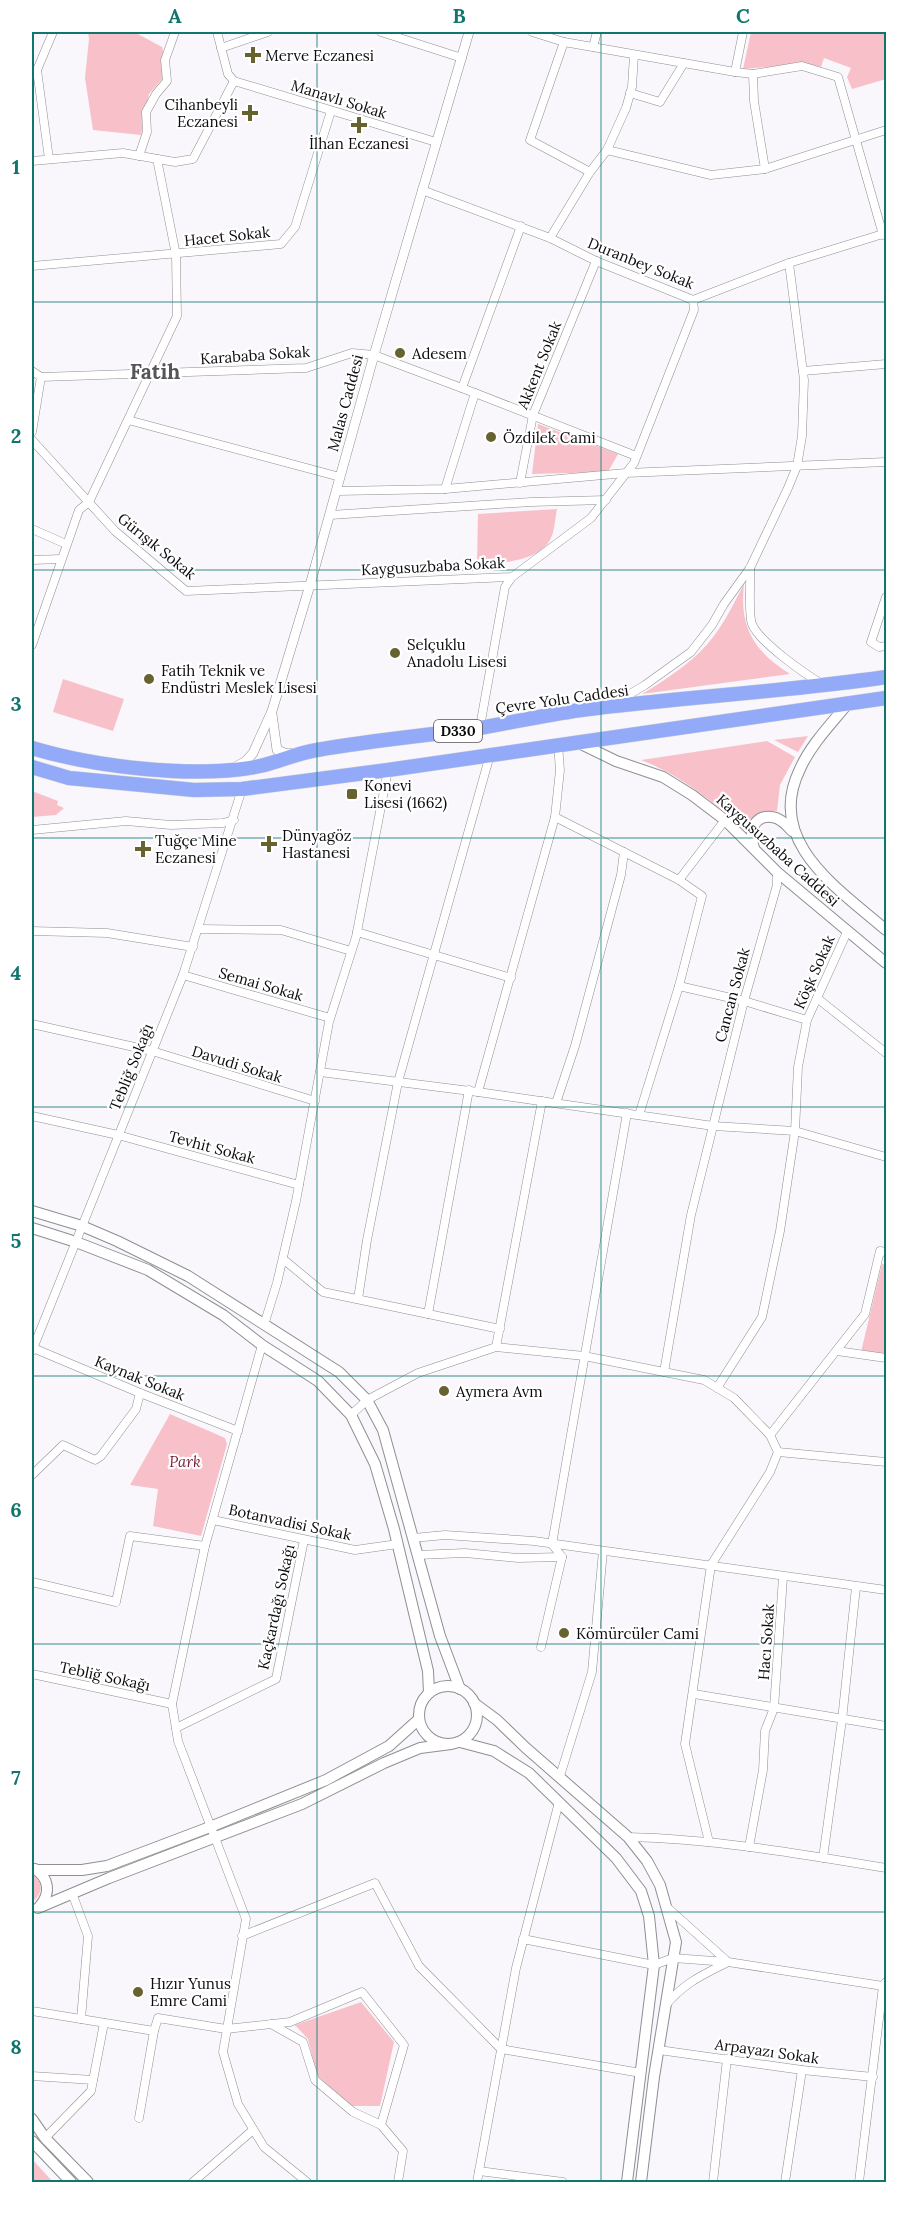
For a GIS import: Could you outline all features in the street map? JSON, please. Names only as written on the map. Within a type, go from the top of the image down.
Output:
[{"type":"highway","name":"Çevre Yolu Caddesi","points":[[32,748],[96,763],[149,769],[202,771],[231,769],[260,766],[315,750],[477,728],[580,710],[826,686],[886,677]]},
{"type":"highway","name":"D330","points":[[32,768],[69,778],[194,790],[242,789],[886,698]]},
{"type":"main road","name":"Kaygusuzbaba Caddesi","points":[[849,702],[799,769],[792,798],[791,823],[808,859],[821,874],[886,930]]},
{"type":"main road","name":"Kaygusuzbaba Caddesi","points":[[577,742],[616,761],[663,777],[692,795],[725,820],[777,872],[886,963]]},
{"type":"main road","points":[[756,852],[751,839],[752,827],[760,818],[772,816],[795,833]]},
{"type":"main road","points":[[32,1211],[82,1226],[188,1276],[339,1372],[367,1400],[383,1430],[440,1636],[460,1689],[628,1837],[647,1860],[660,1885],[676,1942],[641,2182]]},
{"type":"main road","points":[[32,1228],[76,1242],[148,1270],[223,1315],[262,1345],[318,1381],[351,1415],[375,1464],[398,1544],[428,1671],[429,1693]]},
{"type":"main road","points":[[460,1689],[444,1686],[429,1693],[423,1700],[419,1719],[421,1728],[433,1741],[494,1751],[529,1773],[616,1858],[640,1891],[648,1916],[654,1965],[627,2182]]},
{"type":"main road","points":[[34,1909],[302,1804],[384,1763],[420,1748],[455,1743],[473,1730],[476,1721],[474,1703]]},
{"type":"main road","points":[[34,1869],[82,1870],[107,1866],[210,1827],[326,1780],[389,1746],[419,1719]]},
{"type":"main road","points":[[34,1869],[46,1882],[48,1889],[43,1903],[34,1909]]},
{"type":"main road","points":[[32,2119],[45,2138],[88,2182]]},
{"type":"main road","points":[[32,2141],[71,2182]]},
{"type":"street","points":[[49,159],[34,70],[53,32]]},
{"type":"street","points":[[139,156],[147,132],[146,112],[166,81],[165,60],[175,32]]},
{"type":"street","points":[[32,161],[123,153],[175,162],[193,159],[234,81],[228,74],[217,32]]},
{"type":"street","points":[[221,48],[268,32]]},
{"type":"street","points":[[381,32],[462,58]]},
{"type":"street","name":"Malas Caddesi","points":[[231,769],[246,761],[253,753],[272,711],[306,586],[330,515],[374,355],[469,32]]},
{"type":"street","points":[[532,32],[564,42],[735,72],[753,74],[802,66],[838,77],[855,141],[885,234]]},
{"type":"street","points":[[593,47],[597,32]]},
{"type":"street","points":[[735,72],[743,32]]},
{"type":"street","points":[[564,42],[530,140],[590,172]]},
{"type":"street","points":[[550,238],[590,172],[607,150],[626,108],[634,55]]},
{"type":"street","points":[[630,93],[660,102],[684,63]]},
{"type":"street","points":[[753,74],[754,101],[765,169]]},
{"type":"street","name":"Manavlı Sokak","points":[[234,81],[436,142]]},
{"type":"street","name":"Hacet Sokak","points":[[32,266],[281,244],[295,228],[331,111]]},
{"type":"street","points":[[607,150],[711,176],[765,169],[886,130]]},
{"type":"street","points":[[32,645],[79,510],[88,502],[177,316],[176,255],[157,159]]},
{"type":"street","name":"Duranbey Sokak","points":[[422,190],[521,226],[596,261],[693,300],[789,263],[885,234]]},
{"type":"street","points":[[462,388],[521,226]]},
{"type":"street","name":"Akkent Sokak","points":[[520,483],[533,415],[596,261]]},
{"type":"street","points":[[580,710],[625,697],[691,652],[712,626],[724,604],[750,568],[797,466],[802,436],[803,371],[789,263]]},
{"type":"street","name":"Kaygusuzbaba Sokak","points":[[306,586],[512,577],[591,518],[626,473],[636,456],[694,310],[693,300]]},
{"type":"street","name":"Karababa Sokak","points":[[41,378],[306,368],[352,353],[374,355]]},
{"type":"street","points":[[374,355],[636,456]]},
{"type":"street","points":[[803,371],[886,364]]},
{"type":"street","points":[[32,370],[41,378],[32,432]]},
{"type":"street","points":[[445,489],[475,393]]},
{"type":"street","points":[[128,420],[340,477]]},
{"type":"street","name":"Gürışık Sokak","points":[[32,440],[115,531],[186,591],[306,586]]},
{"type":"street","points":[[337,491],[445,489],[626,473],[886,462]]},
{"type":"street","points":[[330,515],[531,502],[606,500]]},
{"type":"street","points":[[32,528],[66,544]]},
{"type":"street","points":[[32,560],[61,559]]},
{"type":"street","points":[[750,568],[752,623],[764,640],[806,675],[826,686]]},
{"type":"street","points":[[477,728],[481,721],[505,587],[512,577]]},
{"type":"street","points":[[886,597],[871,642],[879,647],[886,646]]},
{"type":"street","points":[[272,711],[277,750],[287,754],[315,750]]},
{"type":"street","points":[[428,1314],[473,1091],[511,978],[555,817],[560,770],[558,744]]},
{"type":"street","points":[[358,1299],[367,1240],[398,1082],[490,755]]},
{"type":"street","points":[[264,1325],[283,1259],[299,1185],[330,1018],[357,932],[388,770]]},
{"type":"street","name":"Tebliğ Sokağı","points":[[32,1350],[183,975],[200,929],[242,789]]},
{"type":"street","points":[[555,817],[679,880],[702,896],[679,986],[639,1115]]},
{"type":"street","points":[[32,830],[126,821],[171,825],[223,823],[234,820]]},
{"type":"street","points":[[679,880],[725,820]]},
{"type":"street","points":[[556,1103],[578,1034],[621,875],[624,852]]},
{"type":"street","name":"Cancan Sokak","points":[[664,1372],[691,1215],[744,1001],[777,885],[777,872]]},
{"type":"street","points":[[200,929],[281,930],[351,951]]},
{"type":"street","points":[[32,931],[107,933],[193,947]]},
{"type":"street","points":[[357,932],[511,978]]},
{"type":"street","name":"Köşk Sokak","points":[[717,1388],[762,1317],[780,1231],[795,1131],[798,1067],[807,1020],[847,932]]},
{"type":"street","name":"Semai Sokak","points":[[183,975],[330,1018]]},
{"type":"street","points":[[679,986],[744,1001],[807,1020]]},
{"type":"street","points":[[817,998],[886,1053]]},
{"type":"street","name":"Davudi Sokak","points":[[32,1024],[152,1051],[315,1101]]},
{"type":"street","points":[[320,1072],[473,1091],[713,1126],[795,1131],[886,1158]]},
{"type":"street","points":[[496,1347],[542,1101]]},
{"type":"street","points":[[562,1557],[552,1544],[627,1113]]},
{"type":"street","name":"Tevhit Sokak","points":[[32,1116],[118,1136],[299,1185]]},
{"type":"street","points":[[770,1435],[865,1314],[880,1251],[886,1252]]},
{"type":"street","points":[[283,1259],[323,1292],[500,1329]]},
{"type":"street","points":[[262,1345],[206,1546],[172,1704],[177,1741],[246,1919],[223,2052],[238,2104],[253,2130],[264,2147],[307,2182]]},
{"type":"street","points":[[351,1415],[367,1400],[418,1373],[496,1347],[584,1356],[704,1380],[734,1398],[770,1435],[778,1452],[770,1472],[711,1565],[685,1744],[709,1842]]},
{"type":"street","name":"Kaynak Sokak","points":[[32,1350],[238,1431]]},
{"type":"street","points":[[837,1351],[886,1358]]},
{"type":"street","points":[[32,1475],[54,1451],[63,1445],[95,1460],[101,1456],[136,1409],[140,1393]]},
{"type":"street","points":[[778,1452],[886,1462]]},
{"type":"street","name":"Botanvadisi Sokak","points":[[213,1520],[355,1550],[398,1544]]},
{"type":"street","points":[[413,1539],[445,1535],[552,1544],[886,1590]]},
{"type":"street","points":[[32,1582],[116,1602],[130,1536],[206,1546]]},
{"type":"street","name":"Kaçkardağı Sokağı","points":[[176,1728],[276,1679],[304,1540]]},
{"type":"street","points":[[560,1776],[591,1672],[603,1551]]},
{"type":"street","points":[[417,1555],[465,1553],[518,1558],[562,1557]]},
{"type":"street","points":[[541,1647],[562,1557]]},
{"type":"street","name":"Hacı Sokak","points":[[750,1847],[762,1770],[765,1731],[774,1708],[783,1577]]},
{"type":"street","points":[[823,1858],[842,1720],[856,1587]]},
{"type":"street","name":"Tebliğ Sokağı","points":[[32,1674],[172,1704]]},
{"type":"street","points":[[694,1694],[886,1726]]},
{"type":"street","points":[[477,2182],[516,1968],[559,1802]]},
{"type":"street","points":[[628,1837],[709,1842],[886,1868]]},
{"type":"street","points":[[242,1936],[375,1883],[420,1966],[501,2049],[641,2073]]},
{"type":"street","points":[[72,1893],[88,1936],[81,2019]]},
{"type":"street","points":[[668,1908],[728,1962]]},
{"type":"street","points":[[523,1939],[654,1965],[673,1958],[728,1962],[885,1984],[859,2182]]},
{"type":"street","points":[[666,2004],[691,1980],[728,1962]]},
{"type":"street","points":[[139,2118],[158,2018],[226,2029],[290,2022],[362,1992],[404,2045],[381,2125]]},
{"type":"street","points":[[32,2011],[154,2031]]},
{"type":"street","points":[[45,2138],[92,2091],[104,2023]]},
{"type":"street","points":[[272,2024],[303,2042],[315,2080],[353,2112],[381,2125],[403,2151],[398,2182]]},
{"type":"street","points":[[877,2044],[886,2046]]},
{"type":"street","name":"Arpayazı Sokak","points":[[659,2050],[802,2070],[873,2077]]},
{"type":"street","points":[[713,2182],[727,2059]]},
{"type":"street","points":[[785,2182],[802,2070]]},
{"type":"street","points":[[32,2076],[93,2080]]},
{"type":"street","points":[[193,2182],[253,2130]]},
{"type":"street","points":[[479,2171],[563,2182]]},
{"type":"green space","points":[[88,32],[134,32],[162,47],[168,68],[149,94],[141,135],[93,130],[85,78]]},
{"type":"green space","points":[[751,32],[886,32],[886,79],[852,89],[847,77],[851,68],[824,58],[821,67],[798,62],[781,66],[743,69]]},
{"type":"green space","points":[[538,424],[618,454],[608,472],[532,474]]},
{"type":"green space","points":[[557,509],[551,538],[538,552],[518,560],[477,565],[478,514]]},
{"type":"green space","points":[[744,584],[744,613],[752,637],[767,656],[790,674],[642,694],[665,680],[707,645],[725,620]]},
{"type":"green space","points":[[63,679],[124,699],[113,731],[53,712]]},
{"type":"green space","points":[[808,736],[798,752],[774,740]]},
{"type":"green space","points":[[767,741],[795,757],[780,785],[777,811],[758,814],[744,827],[682,781],[641,760]]},
{"type":"green space","points":[[32,791],[58,801],[57,805],[64,808],[56,815],[32,817]]},
{"type":"green space","points":[[882,1264],[886,1265],[886,1356],[861,1352]]},
{"type":"green space","name":"Park","points":[[170,1414],[225,1438],[227,1444],[201,1536],[153,1526],[158,1489],[130,1485]]},
{"type":"green space","points":[[32,1874],[39,1881],[41,1888],[32,1902]]},
{"type":"green space","points":[[361,2002],[394,2042],[380,2106],[351,2106],[317,2075],[308,2039],[295,2025]]},
{"type":"green space","points":[[32,2159],[53,2182],[32,2182]]},
{"type":"place","name":"Merve Eczanesi","points":[[253,55]]},
{"type":"place","name":"Cihanbeyli Eczanesi","points":[[250,113]]},
{"type":"place","name":"İlhan Eczanesi","points":[[359,125]]},
{"type":"place","name":"Adesem","points":[[400,353]]},
{"type":"place","name":"Özdilek Cami","points":[[491,437]]},
{"type":"place","name":"Selçuklu Anadolu Lisesi","points":[[395,653]]},
{"type":"place","name":"Fatih Teknik ve Endüstri Meslek Lisesi","points":[[149,679]]},
{"type":"place","name":"Konevi Lisesi (1662)","points":[[352,794]]},
{"type":"place","name":"Dünyagöz Hastanesi","points":[[269,844]]},
{"type":"place","name":"Tuğçe Mine Eczanesi","points":[[143,849]]},
{"type":"place","name":"Aymera Avm","points":[[444,1391]]},
{"type":"place","name":"Kömürcüler Cami","points":[[564,1633]]},
{"type":"place","name":"Hızır Yunus Emre Cami","points":[[138,1992]]},
{"type":"district","name":"Fatih","points":[[155,371]]}]
